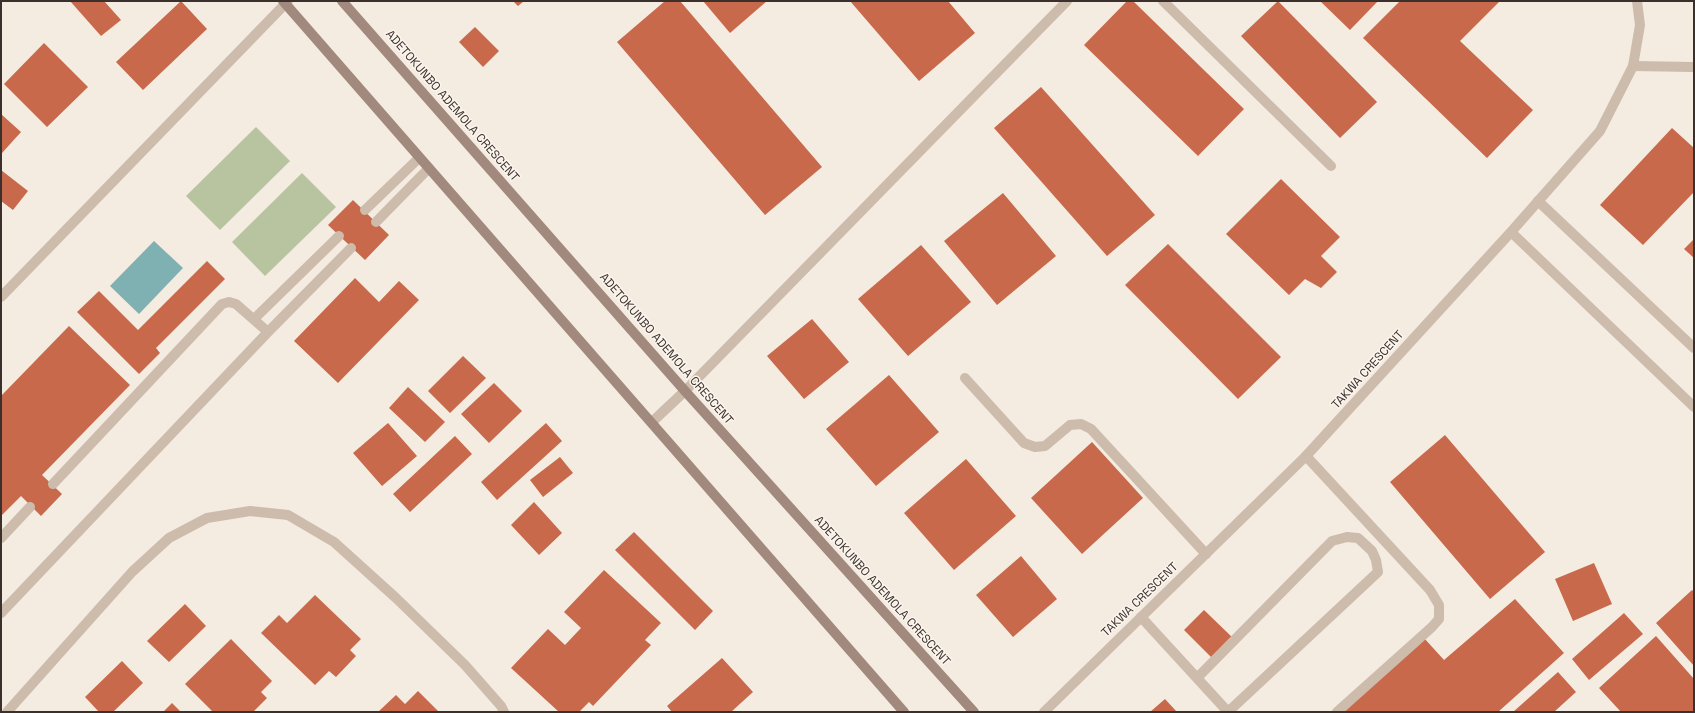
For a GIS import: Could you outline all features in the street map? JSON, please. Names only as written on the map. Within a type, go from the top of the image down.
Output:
[{"type":"main road","name":"ADETOKUNBO ADEMOLA CRESCENT","points":[[342,1],[685,391],[974,712]]},
{"type":"main road","points":[[286,2],[419,158],[652,422],[904,712]]},
{"type":"street","points":[[652,422],[685,391],[1067,1]]},
{"type":"street","points":[[1164,1],[1331,166]]},
{"type":"street","name":"TAKWA CRESCENT","points":[[1044,712],[1306,456],[1511,232],[1600,131],[1633,66],[1640,25],[1637,1]]},
{"type":"street","points":[[1,297],[286,2]]},
{"type":"street","points":[[1633,66],[1694,66]]},
{"type":"street","points":[[365,210],[419,158]]},
{"type":"street","points":[[376,222],[429,168]]},
{"type":"street","points":[[1538,201],[1694,348]]},
{"type":"street","points":[[1511,232],[1694,407]]},
{"type":"street","points":[[254,319],[339,236]]},
{"type":"street","points":[[1,613],[268,332],[351,248]]},
{"type":"street","points":[[53,484],[222,304],[229,302],[236,304],[268,332]]},
{"type":"street","points":[[965,378],[1024,443],[1035,447],[1045,446],[1070,425],[1081,424],[1091,429],[1206,554]]},
{"type":"street","points":[[1306,456],[1430,590],[1439,605],[1439,618],[1432,627],[1337,712]]},
{"type":"street","points":[[1,538],[30,507]]},
{"type":"street","points":[[7,712],[132,572],[169,538],[207,518],[250,511],[288,515],[334,542],[396,598],[465,665],[501,706],[504,712]]},
{"type":"street","points":[[1141,617],[1228,712],[1378,572],[1376,560],[1372,551],[1358,538],[1347,537],[1332,540],[1198,678]]},
{"type":"green space","points":[[256,127],[290,161],[220,230],[186,196]]},
{"type":"green space","points":[[302,173],[336,207],[265,276],[232,242]]},
{"type":"water","points":[[154,241],[183,268],[139,314],[110,286]]},
{"type":"building","points":[[70,1],[104,1],[121,20],[101,36]]},
{"type":"building","points":[[181,1],[207,29],[143,90],[116,62]]},
{"type":"building","points":[[513,1],[524,1],[518,6]]},
{"type":"building","points":[[665,1],[680,1],[822,167],[765,215],[617,42]]},
{"type":"building","points":[[703,1],[767,1],[730,33]]},
{"type":"building","points":[[850,1],[948,1],[975,33],[919,81]]},
{"type":"building","points":[[1127,1],[1133,1],[1244,109],[1198,156],[1084,45]]},
{"type":"building","points":[[1278,1],[1377,102],[1340,138],[1241,36]]},
{"type":"building","points":[[1320,1],[1378,1],[1350,30]]},
{"type":"building","points":[[1400,1],[1500,1],[1460,41],[1533,110],[1487,158],[1363,38]]},
{"type":"building","points":[[475,27],[499,51],[483,67],[459,42]]},
{"type":"building","points":[[44,43],[88,87],[47,127],[4,84]]},
{"type":"building","points":[[1041,87],[1155,215],[1107,256],[994,128]]},
{"type":"building","points":[[1,114],[21,132],[2,153],[1,152]]},
{"type":"building","points":[[1672,128],[1694,148],[1694,192],[1643,245],[1600,205]]},
{"type":"building","points":[[1,170],[28,191],[13,210],[1,201]]},
{"type":"building","points":[[1281,179],[1340,237],[1321,256],[1337,272],[1321,288],[1305,279],[1289,295],[1226,234]]},
{"type":"building","points":[[1003,193],[1056,256],[997,305],[944,241]]},
{"type":"building","points":[[353,200],[389,235],[365,260],[328,225]]},
{"type":"building","points":[[1694,239],[1694,258],[1684,249]]},
{"type":"building","points":[[1168,244],[1281,357],[1238,399],[1125,285]]},
{"type":"building","points":[[921,245],[971,302],[908,356],[858,299]]},
{"type":"building","points":[[207,261],[225,279],[156,348],[160,353],[139,374],[77,312],[99,291],[138,330]]},
{"type":"building","points":[[355,278],[379,302],[399,281],[419,300],[338,383],[294,341]]},
{"type":"building","points":[[812,319],[849,362],[804,399],[767,356]]},
{"type":"building","points":[[69,326],[130,385],[42,475],[62,494],[41,516],[21,496],[1,516],[1,396]]},
{"type":"building","points":[[463,356],[486,378],[450,413],[428,391]]},
{"type":"building","points":[[889,375],[939,432],[876,486],[826,429]]},
{"type":"building","points":[[494,383],[522,411],[489,443],[461,414]]},
{"type":"building","points":[[408,387],[445,422],[425,442],[389,408]]},
{"type":"building","points":[[388,423],[417,456],[382,486],[353,453]]},
{"type":"building","points":[[546,423],[562,441],[497,500],[481,482]]},
{"type":"building","points":[[1445,435],[1545,552],[1490,599],[1390,482]]},
{"type":"building","points":[[455,436],[472,454],[410,512],[393,494]]},
{"type":"building","points":[[1092,442],[1143,498],[1082,554],[1031,498]]},
{"type":"building","points":[[560,457],[573,473],[543,497],[530,480]]},
{"type":"building","points":[[966,459],[1016,516],[954,570],[904,513]]},
{"type":"building","points":[[534,502],[562,533],[539,555],[511,525]]},
{"type":"building","points":[[634,532],[713,611],[695,630],[615,550]]},
{"type":"building","points":[[1021,556],[1057,599],[1013,637],[976,595]]},
{"type":"building","points":[[1594,563],[1612,604],[1573,621],[1555,579]]},
{"type":"building","points":[[604,570],[661,623],[645,640],[651,645],[593,706],[589,702],[579,712],[559,712],[511,668],[548,629],[565,645],[581,628],[564,612]]},
{"type":"building","points":[[1692,590],[1694,592],[1694,666],[1656,623]]},
{"type":"building","points":[[315,595],[361,639],[350,650],[356,656],[336,677],[329,671],[315,685],[261,633],[279,615],[287,623]]},
{"type":"building","points":[[1515,599],[1564,653],[1498,712],[1343,712],[1424,638],[1444,660]]},
{"type":"building","points":[[185,604],[206,626],[169,662],[147,641]]},
{"type":"building","points":[[1204,610],[1233,638],[1212,658],[1184,630]]},
{"type":"building","points":[[1624,613],[1643,634],[1589,680],[1572,659]]},
{"type":"building","points":[[1656,636],[1694,679],[1694,712],[1621,712],[1599,688]]},
{"type":"building","points":[[231,639],[272,681],[261,692],[267,698],[253,712],[213,712],[185,684]]},
{"type":"building","points":[[722,658],[753,692],[731,712],[672,712],[667,706]]},
{"type":"building","points":[[122,661],[143,683],[113,712],[99,712],[85,697]]},
{"type":"building","points":[[1558,672],[1576,692],[1554,712],[1513,712]]},
{"type":"building","points":[[418,691],[439,712],[378,712],[396,695],[405,704]]},
{"type":"building","points":[[1165,699],[1177,712],[1150,712]]},
{"type":"building","points":[[172,703],[181,712],[163,712]]}]
